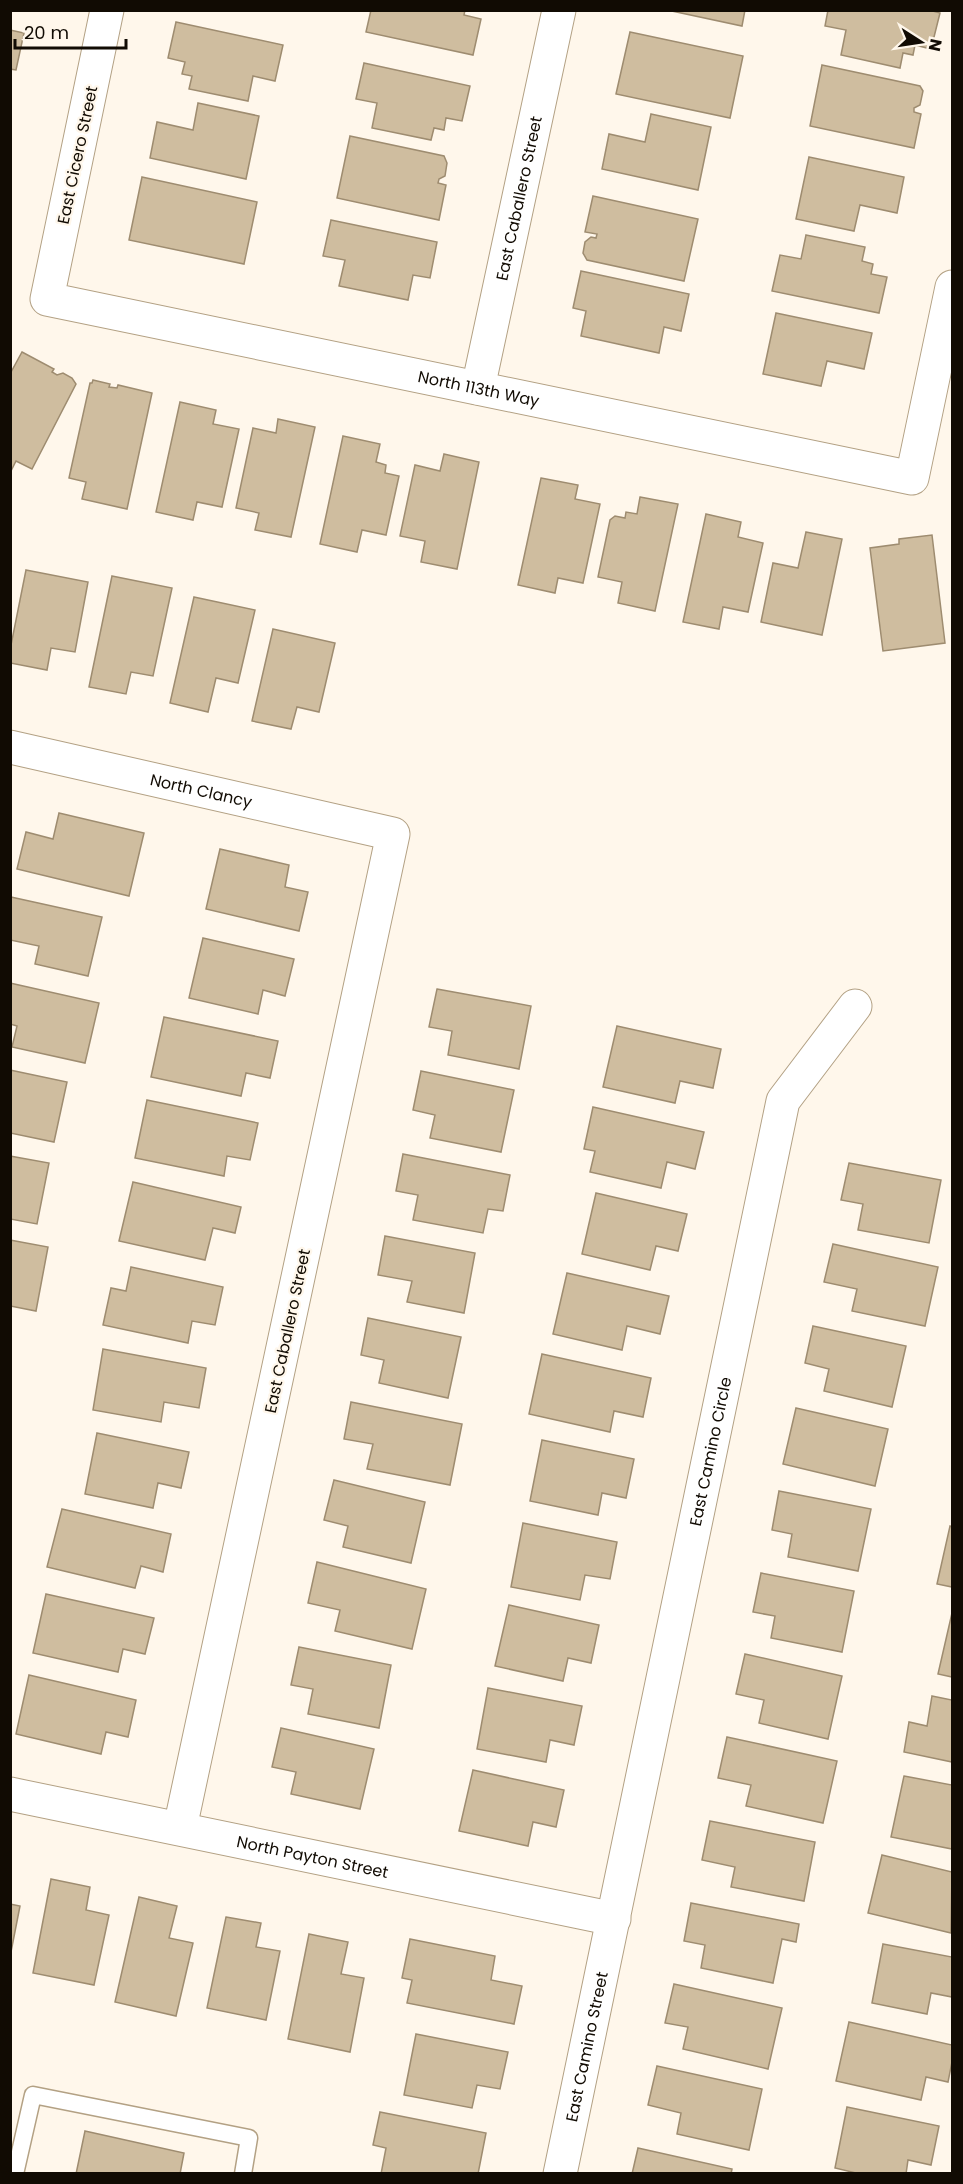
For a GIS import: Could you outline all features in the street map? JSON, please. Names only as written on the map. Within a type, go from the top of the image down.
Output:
[{"type":"street","name":"East Cicero Street","points":[[47,298],[107,10]]},
{"type":"street","name":"East Caballero Street","points":[[478,388],[559,10]]},
{"type":"street","name":"North 113th Way","points":[[47,298],[912,478],[952,287]]},
{"type":"street","name":"North Clancy","points":[[10,747],[393,834]]},
{"type":"street","name":"East Caballero Street","points":[[180,1828],[393,834]]},
{"type":"street","name":"East Camino Circle","points":[[614,1919],[783,1101],[855,1006]]},
{"type":"street","name":"North Payton Street","points":[[10,1794],[614,1919]]},
{"type":"street","name":"East Camino Street","points":[[561,2174],[614,1919]]},
{"type":"lane","points":[[15,2174],[33,2095],[249,2138],[243,2174]]},
{"type":"building","points":[[371,10],[465,10],[464,15],[481,19],[473,55],[366,32]]},
{"type":"building","points":[[667,10],[745,10],[742,26]]},
{"type":"building","points":[[828,10],[929,10],[940,13],[931,49],[915,45],[913,55],[903,53],[900,68],[841,55],[846,30],[825,26]]},
{"type":"building","points":[[176,22],[283,45],[275,81],[253,76],[248,101],[189,89],[192,76],[182,74],[185,62],[168,58]]},
{"type":"building","points":[[10,30],[24,33],[16,70],[10,69]]},
{"type":"building","points":[[630,32],[743,56],[730,118],[616,94]]},
{"type":"building","points":[[364,63],[470,86],[462,121],[446,118],[444,130],[434,128],[431,140],[372,128],[377,103],[356,99]]},
{"type":"building","points":[[822,65],[920,86],[923,91],[920,105],[914,108],[914,112],[921,114],[914,148],[810,126]]},
{"type":"building","points":[[198,103],[259,116],[246,179],[150,158],[157,122],[193,130]]},
{"type":"building","points":[[651,114],[711,127],[698,190],[602,169],[609,134],[645,142]]},
{"type":"building","points":[[350,136],[444,156],[447,163],[445,176],[439,179],[438,183],[446,185],[439,220],[337,198]]},
{"type":"building","points":[[809,157],[904,177],[897,213],[860,205],[854,231],[796,219]]},
{"type":"building","points":[[142,177],[257,202],[244,264],[129,240]]},
{"type":"building","points":[[593,196],[698,219],[684,281],[587,260],[583,253],[585,242],[591,237],[596,238],[597,234],[585,232]]},
{"type":"building","points":[[331,220],[437,242],[430,278],[413,275],[408,300],[339,286],[345,260],[323,256]]},
{"type":"building","points":[[806,235],[865,247],[862,261],[873,264],[871,274],[887,277],[879,313],[772,291],[780,255],[801,259]]},
{"type":"building","points":[[581,271],[689,294],[681,331],[664,327],[659,353],[581,336],[586,311],[573,308]]},
{"type":"building","points":[[776,313],[872,333],[864,369],[827,361],[821,386],[763,374]]},
{"type":"building","points":[[22,352],[54,369],[52,372],[57,375],[63,373],[72,378],[76,384],[32,469],[16,461],[10,473],[10,374]]},
{"type":"building","points":[[93,380],[110,384],[109,387],[117,388],[118,385],[152,393],[127,509],[82,499],[86,482],[69,478],[90,383]]},
{"type":"building","points":[[180,402],[216,410],[213,424],[239,429],[222,507],[197,502],[193,520],[156,512]]},
{"type":"building","points":[[278,419],[315,427],[291,537],[255,530],[259,513],[236,508],[253,428],[276,433]]},
{"type":"building","points":[[343,436],[380,444],[376,462],[386,465],[385,473],[399,476],[386,535],[362,530],[357,552],[320,544]]},
{"type":"building","points":[[444,454],[479,462],[457,569],[421,562],[425,541],[400,536],[415,465],[440,471]]},
{"type":"building","points":[[541,478],[578,485],[575,499],[600,504],[583,583],[558,578],[555,593],[518,585]]},
{"type":"building","points":[[640,497],[678,504],[655,611],[618,603],[622,582],[598,577],[610,520],[615,516],[625,518],[626,512],[637,514]]},
{"type":"building","points":[[706,514],[741,522],[738,537],[763,543],[748,612],[723,607],[719,629],[683,622]]},
{"type":"building","points":[[806,532],[842,539],[822,635],[761,622],[773,563],[798,568]]},
{"type":"building","points":[[932,535],[945,643],[883,651],[870,548],[899,544],[899,539]]},
{"type":"building","points":[[26,570],[88,582],[75,652],[51,648],[47,670],[10,663],[10,650]]},
{"type":"building","points":[[112,576],[172,588],[153,676],[131,672],[126,694],[89,687]]},
{"type":"building","points":[[194,597],[255,610],[238,683],[216,678],[208,712],[170,703]]},
{"type":"building","points":[[273,629],[335,643],[319,712],[297,707],[291,729],[252,721]]},
{"type":"building","points":[[59,813],[144,833],[129,896],[17,869],[26,832],[53,839]]},
{"type":"building","points":[[220,849],[289,865],[285,887],[308,892],[299,931],[206,909]]},
{"type":"building","points":[[11,897],[102,917],[88,976],[35,964],[39,946],[10,940]]},
{"type":"building","points":[[203,938],[294,959],[285,996],[263,990],[258,1014],[189,998]]},
{"type":"building","points":[[10,983],[99,1003],[85,1063],[12,1047],[17,1026],[10,1024]]},
{"type":"building","points":[[437,989],[531,1006],[519,1069],[448,1055],[452,1031],[429,1027]]},
{"type":"building","points":[[164,1017],[278,1041],[270,1078],[246,1073],[241,1096],[151,1077]]},
{"type":"building","points":[[617,1026],[721,1049],[713,1088],[680,1081],[675,1103],[603,1087]]},
{"type":"building","points":[[10,1070],[67,1082],[54,1142],[10,1133]]},
{"type":"building","points":[[421,1071],[514,1090],[501,1152],[430,1138],[435,1115],[413,1110]]},
{"type":"building","points":[[147,1100],[258,1123],[250,1160],[227,1156],[224,1176],[135,1158]]},
{"type":"building","points":[[593,1107],[704,1132],[695,1169],[667,1162],[661,1188],[590,1172],[595,1151],[584,1149]]},
{"type":"building","points":[[403,1154],[510,1175],[503,1211],[488,1209],[483,1233],[413,1220],[418,1195],[396,1191]]},
{"type":"building","points":[[10,1156],[49,1163],[37,1224],[10,1219]]},
{"type":"building","points":[[849,1163],[941,1180],[929,1243],[858,1230],[863,1204],[841,1200]]},
{"type":"building","points":[[133,1182],[241,1207],[235,1233],[213,1228],[205,1260],[119,1241]]},
{"type":"building","points":[[596,1193],[687,1214],[678,1251],[656,1246],[650,1270],[582,1254]]},
{"type":"building","points":[[385,1236],[475,1253],[464,1313],[407,1302],[412,1281],[378,1275]]},
{"type":"building","points":[[10,1240],[48,1247],[36,1311],[10,1306]]},
{"type":"building","points":[[833,1244],[938,1267],[925,1326],[852,1311],[857,1289],[824,1282]]},
{"type":"building","points":[[131,1267],[223,1287],[215,1325],[192,1321],[188,1343],[103,1325],[111,1288],[126,1291]]},
{"type":"building","points":[[567,1273],[669,1296],[660,1334],[627,1326],[622,1350],[553,1334]]},
{"type":"building","points":[[368,1318],[461,1337],[448,1398],[379,1383],[384,1360],[361,1355]]},
{"type":"building","points":[[813,1326],[906,1346],[892,1407],[824,1391],[829,1369],[805,1363]]},
{"type":"building","points":[[103,1349],[206,1368],[199,1408],[164,1402],[161,1422],[93,1410]]},
{"type":"building","points":[[542,1354],[651,1378],[643,1417],[614,1411],[610,1432],[529,1414]]},
{"type":"building","points":[[351,1402],[462,1424],[450,1485],[367,1469],[373,1444],[344,1439]]},
{"type":"building","points":[[796,1408],[888,1429],[875,1486],[783,1464]]},
{"type":"building","points":[[97,1433],[189,1452],[181,1488],[158,1483],[153,1508],[85,1494]]},
{"type":"building","points":[[542,1440],[634,1459],[626,1498],[602,1493],[598,1515],[530,1501]]},
{"type":"building","points":[[334,1480],[425,1502],[411,1563],[343,1547],[348,1526],[324,1520]]},
{"type":"building","points":[[779,1491],[871,1509],[858,1571],[788,1557],[792,1534],[772,1530]]},
{"type":"building","points":[[62,1509],[171,1534],[163,1572],[141,1566],[135,1588],[47,1567]]},
{"type":"building","points":[[523,1523],[617,1542],[610,1579],[585,1575],[580,1600],[511,1587]]},
{"type":"building","points":[[950,1526],[952,1527],[952,1587],[937,1584]]},
{"type":"building","points":[[317,1562],[426,1589],[412,1649],[335,1631],[340,1610],[308,1603]]},
{"type":"building","points":[[761,1573],[854,1591],[842,1652],[771,1638],[775,1616],[753,1612]]},
{"type":"building","points":[[46,1594],[154,1618],[145,1654],[123,1649],[118,1672],[33,1653]]},
{"type":"building","points":[[509,1605],[599,1625],[591,1663],[568,1658],[563,1681],[495,1666]]},
{"type":"building","points":[[952,1613],[952,1677],[938,1674]]},
{"type":"building","points":[[299,1647],[391,1665],[379,1728],[308,1714],[313,1689],[291,1685]]},
{"type":"building","points":[[745,1654],[842,1676],[828,1739],[759,1723],[764,1700],[736,1694]]},
{"type":"building","points":[[29,1675],[136,1700],[128,1737],[106,1732],[101,1754],[16,1734]]},
{"type":"building","points":[[488,1688],[582,1706],[574,1745],[550,1740],[546,1762],[477,1749]]},
{"type":"building","points":[[932,1696],[952,1700],[952,1762],[904,1752],[909,1722],[927,1726]]},
{"type":"building","points":[[281,1728],[374,1749],[360,1809],[291,1794],[296,1772],[272,1767]]},
{"type":"building","points":[[727,1737],[837,1761],[823,1823],[746,1806],[751,1785],[718,1778]]},
{"type":"building","points":[[473,1770],[564,1790],[556,1827],[533,1822],[528,1846],[459,1831]]},
{"type":"building","points":[[904,1776],[952,1785],[952,1849],[891,1837]]},
{"type":"building","points":[[710,1821],[815,1842],[804,1901],[731,1887],[735,1867],[702,1860]]},
{"type":"building","points":[[882,1855],[952,1872],[951,1933],[868,1913]]},
{"type":"building","points":[[51,1879],[90,1887],[86,1910],[109,1915],[94,1985],[33,1973]]},
{"type":"building","points":[[139,1897],[177,1906],[169,1938],[193,1943],[176,2016],[115,2002]]},
{"type":"building","points":[[691,1903],[799,1924],[796,1942],[782,1939],[773,1983],[701,1968],[705,1945],[684,1941]]},
{"type":"building","points":[[10,1904],[20,1906],[10,1957]]},
{"type":"building","points":[[226,1917],[261,1923],[256,1947],[280,1951],[266,2020],[207,2008]]},
{"type":"building","points":[[309,1934],[348,1942],[341,1974],[364,1978],[350,2052],[288,2039]]},
{"type":"building","points":[[410,1939],[495,1956],[491,1980],[522,1986],[514,2024],[407,2003],[412,1980],[402,1978]]},
{"type":"building","points":[[883,1944],[952,1957],[952,1997],[931,1993],[927,2014],[872,2003]]},
{"type":"building","points":[[674,1984],[782,2008],[768,2069],[683,2049],[688,2027],[665,2023]]},
{"type":"building","points":[[849,2022],[952,2045],[952,2062],[948,2082],[926,2077],[921,2100],[836,2081]]},
{"type":"building","points":[[416,2034],[508,2052],[500,2089],[477,2085],[472,2108],[404,2095]]},
{"type":"building","points":[[657,2066],[762,2089],[749,2150],[677,2134],[681,2113],[648,2105]]},
{"type":"building","points":[[847,2107],[939,2126],[931,2165],[908,2160],[906,2174],[860,2174],[835,2168]]},
{"type":"building","points":[[380,2112],[486,2133],[478,2174],[381,2174],[386,2148],[373,2145]]},
{"type":"building","points":[[85,2131],[184,2153],[180,2174],[76,2174]]},
{"type":"building","points":[[638,2148],[732,2169],[731,2174],[632,2174]]}]
